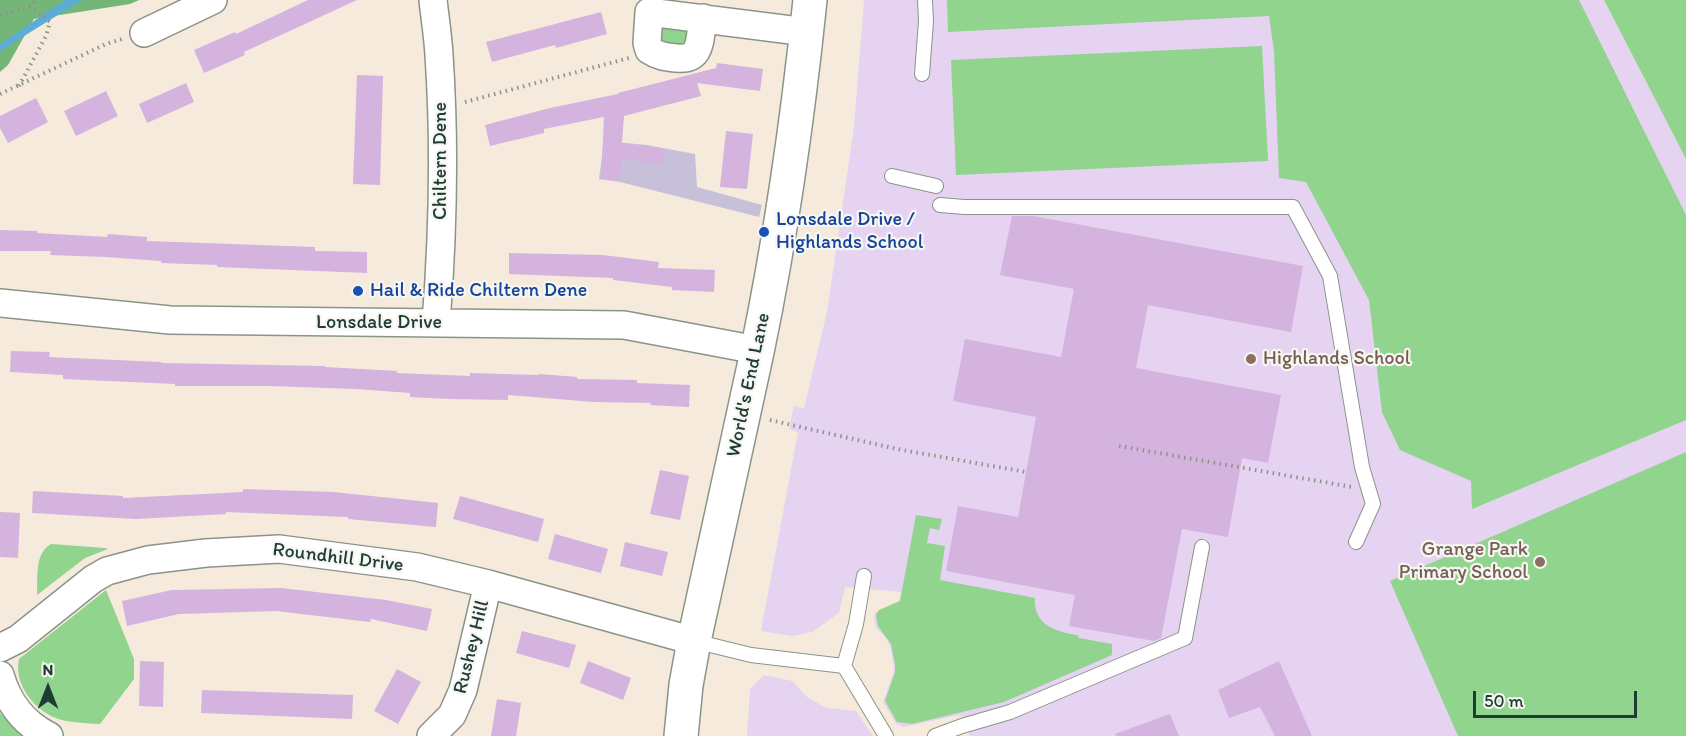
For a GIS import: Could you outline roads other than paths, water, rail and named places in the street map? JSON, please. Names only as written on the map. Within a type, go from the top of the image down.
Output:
[{"type":"street","points":[[144,33],[213,0]]},
{"type":"street","name":"Chiltern Dene","points":[[433,0],[439,53],[441,108],[441,257],[436,323]]},
{"type":"street","name":"World's End Lane","points":[[681,736],[686,685],[694,641],[757,350],[780,224],[810,0]]},
{"type":"street","points":[[703,18],[698,50],[694,56],[687,59],[676,58],[656,54],[649,50],[647,43],[649,12],[703,18],[807,32]]},
{"type":"street","name":"Lonsdale Drive","points":[[0,303],[170,320],[624,325],[757,350]]},
{"type":"street","name":"Roundhill Drive","points":[[0,648],[18,639],[93,579],[107,571],[148,560],[206,552],[279,549],[417,567],[488,584],[694,641]]},
{"type":"street","name":"Rushey Hill","points":[[439,734],[452,715],[463,690],[488,584]]},
{"type":"street","points":[[0,675],[15,710],[28,723],[49,736]]},
{"type":"lane","points":[[922,74],[926,21],[925,0]]},
{"type":"lane","points":[[892,176],[936,186]]},
{"type":"lane","points":[[940,205],[964,207],[1293,207],[1330,276],[1362,467],[1373,504],[1356,542]]},
{"type":"lane","points":[[936,736],[1010,712],[1185,638],[1202,547]]},
{"type":"lane","points":[[864,576],[856,624],[844,666],[886,736]]},
{"type":"lane","points":[[694,641],[751,656],[844,666]]},
{"type":"water","points":[[65,0],[82,0],[0,51],[0,44]]},
{"type":"place","name":"Lonsdale Drive / Highlands School","points":[[764,232]]},
{"type":"place","name":"Hail & Ride Chiltern Dene","points":[[358,291]]},
{"type":"place","name":"Highlands School","points":[[1251,359]]},
{"type":"place","name":"Grange Park Primary School","points":[[1540,562]]}]
